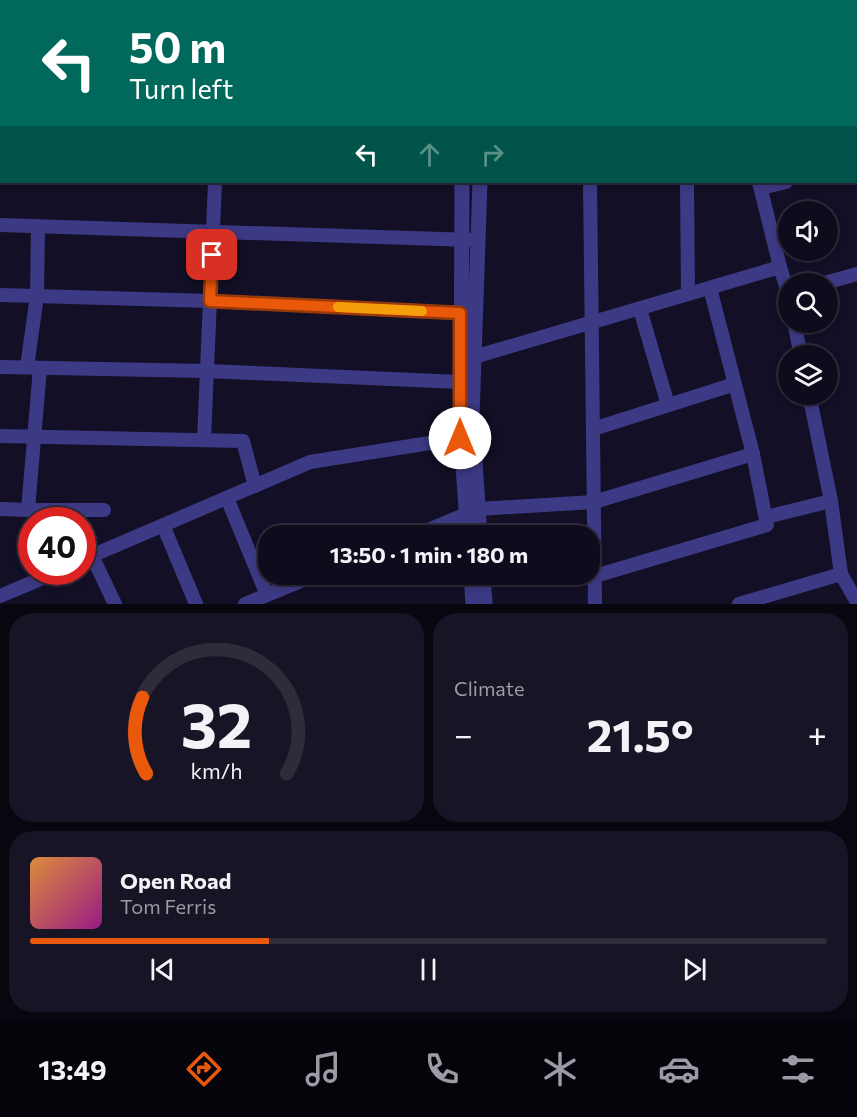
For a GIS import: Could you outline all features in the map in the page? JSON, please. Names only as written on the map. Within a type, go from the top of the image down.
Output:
[{"type":"street","points":[[204,440],[215,183]]},
{"type":"street","points":[[462,183],[470,240],[474,357],[473,512],[470,525]]},
{"type":"street","points":[[477,525],[460,438],[460,313],[480,183]]},
{"type":"street","points":[[590,183],[594,525]]},
{"type":"street","points":[[687,183],[688,294]]},
{"type":"street","points":[[777,183],[760,185],[782,273]]},
{"type":"street","points":[[0,225],[470,240]]},
{"type":"street","points":[[28,507],[35,436],[34,368],[38,226]]},
{"type":"street","points":[[474,357],[780,267]]},
{"type":"street","points":[[838,279],[857,273]]},
{"type":"street","points":[[600,575],[767,525],[753,454],[710,288]]},
{"type":"street","points":[[0,295],[210,301],[460,313]]},
{"type":"street","points":[[640,309],[668,405]]},
{"type":"street","points":[[0,367],[207,371],[460,382]]},
{"type":"street","points":[[593,429],[735,384]]},
{"type":"street","points":[[811,405],[831,501],[841,574],[857,602]]},
{"type":"street","points":[[0,436],[243,441],[255,486]]},
{"type":"street","points":[[96,554],[310,462],[460,438]]},
{"type":"street","points":[[441,525],[473,512],[594,502],[753,454]]},
{"type":"street","points":[[226,498],[267,595]]},
{"type":"street","points":[[766,517],[831,501]]},
{"type":"street","points":[[0,510],[18,510]]},
{"type":"street","points":[[96,510],[104,510]]},
{"type":"street","points":[[163,525],[196,604]]},
{"type":"street","points":[[96,573],[115,604]]},
{"type":"street","points":[[739,604],[841,574]]},
{"type":"street","points":[[0,596],[26,585]]},
{"type":"street","points":[[245,604],[291,585]]},
{"type":"street","points":[[472,585],[473,604]]},
{"type":"street","points":[[484,585],[485,604]]},
{"type":"street","points":[[595,585],[595,604]]},
{"type":"slow traffic","points":[[338,307],[422,311]]},
{"type":"route","points":[[212,255],[210,301],[460,313],[460,438]]}]
